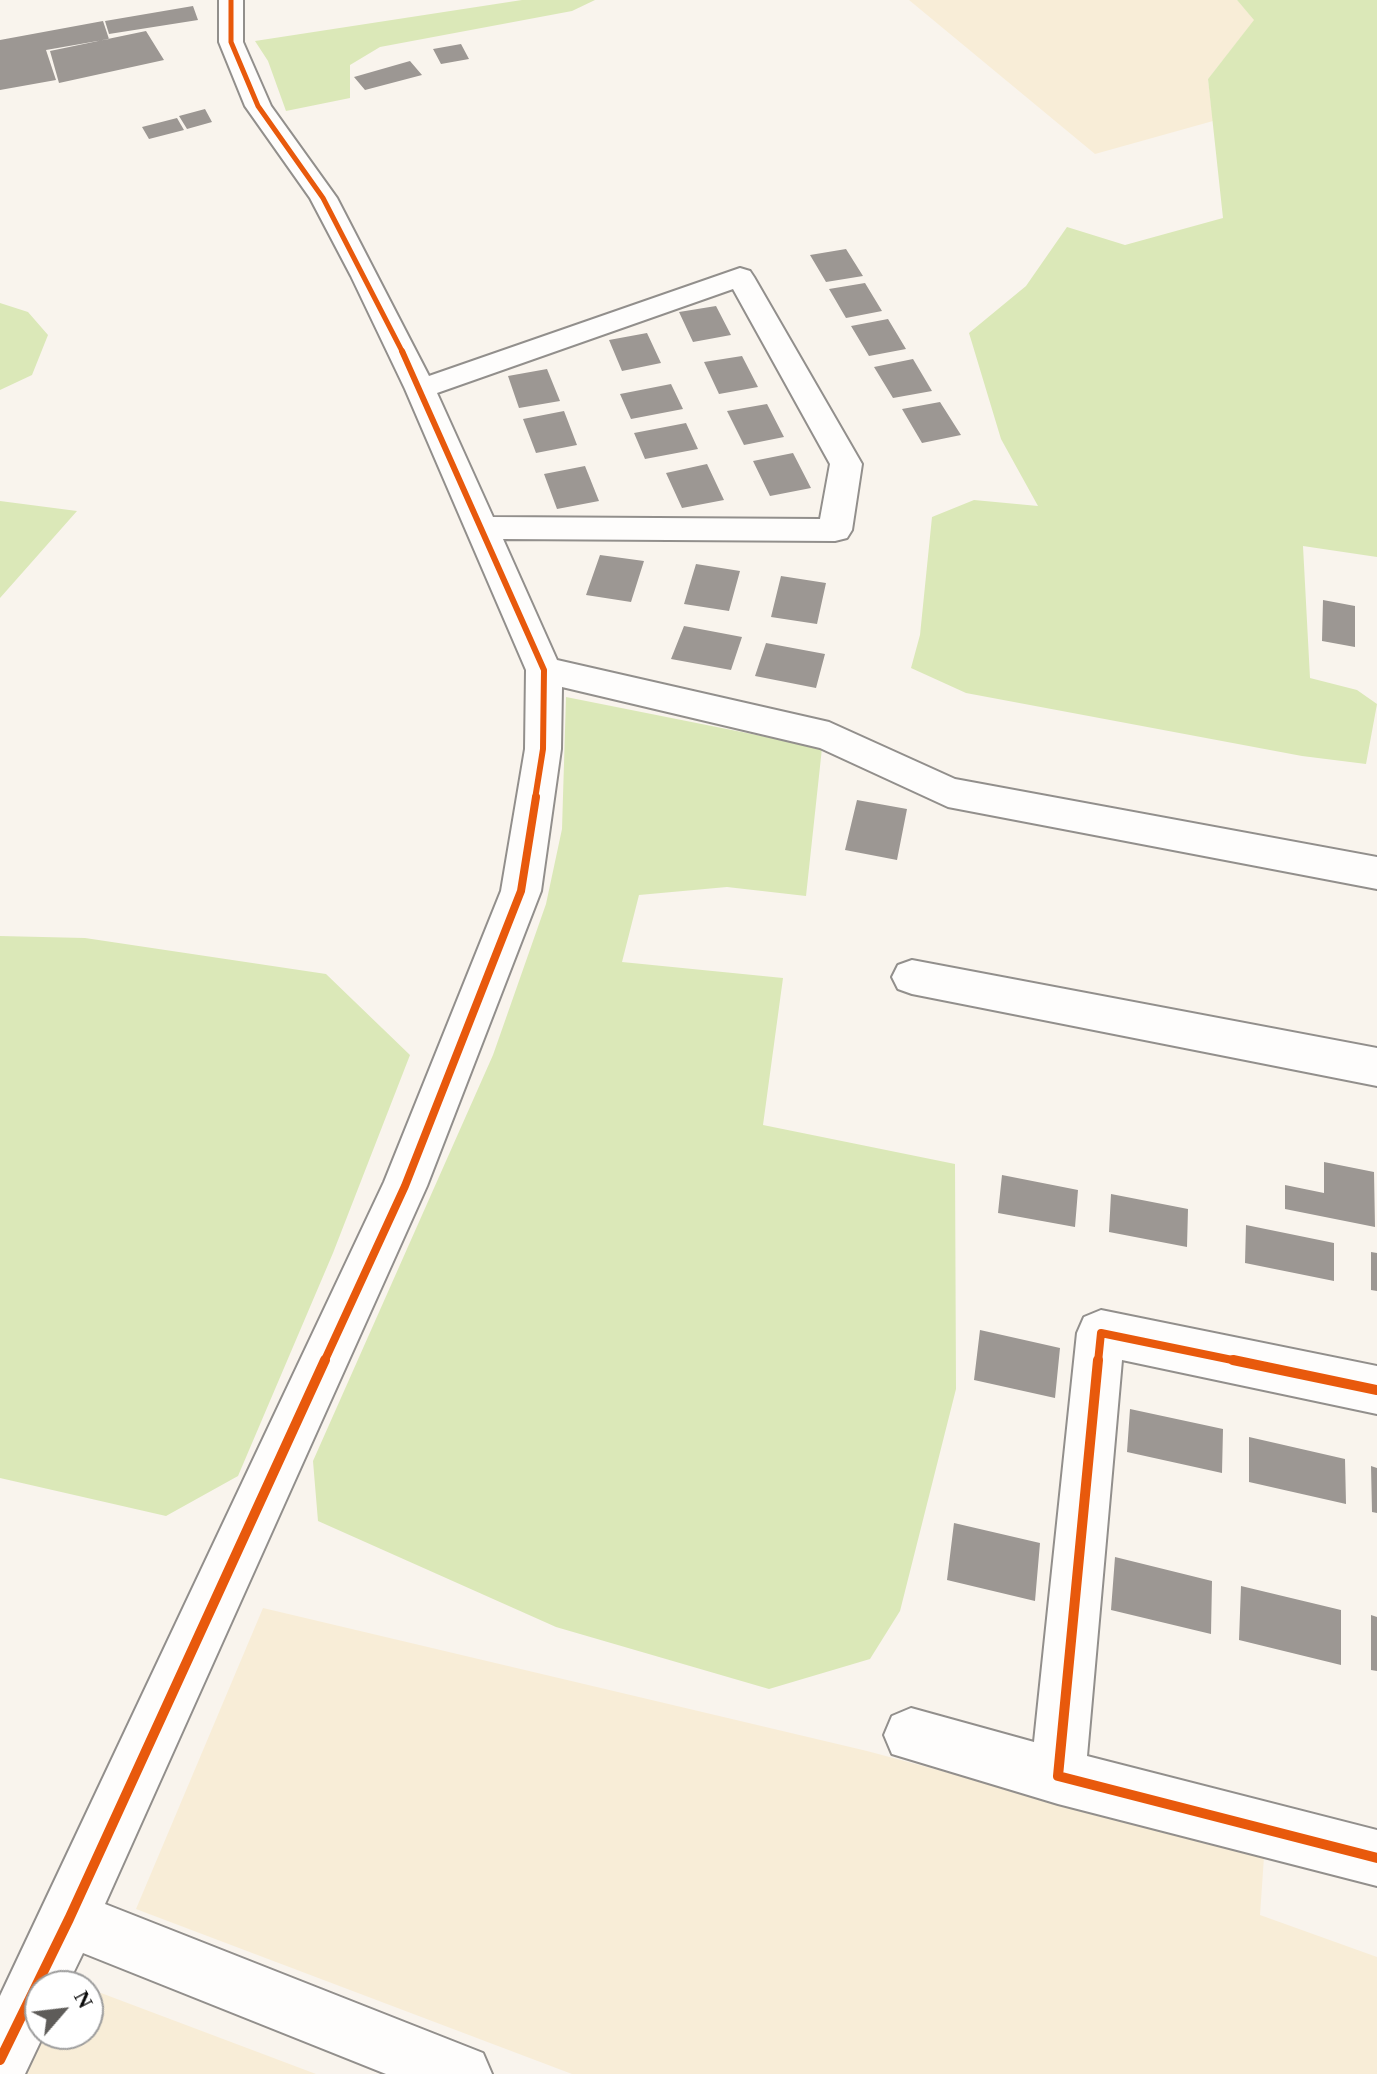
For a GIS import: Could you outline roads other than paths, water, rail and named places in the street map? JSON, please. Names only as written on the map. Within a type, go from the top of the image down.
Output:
[{"type":"street","points":[[0,2060],[69,1919],[405,1186],[521,891],[543,749],[544,670],[420,389],[323,198],[258,106],[231,42],[231,0]]},
{"type":"street","points":[[420,389],[740,277],[846,464],[835,530],[481,528]]},
{"type":"street","points":[[544,670],[829,736],[948,792],[1377,873]]},
{"type":"street","points":[[912,977],[1377,1067]]},
{"type":"street","points":[[1058,1776],[1101,1333],[1377,1390]]},
{"type":"street","points":[[911,1735],[1377,1858]]},
{"type":"street","points":[[69,1919],[462,2074]]}]
